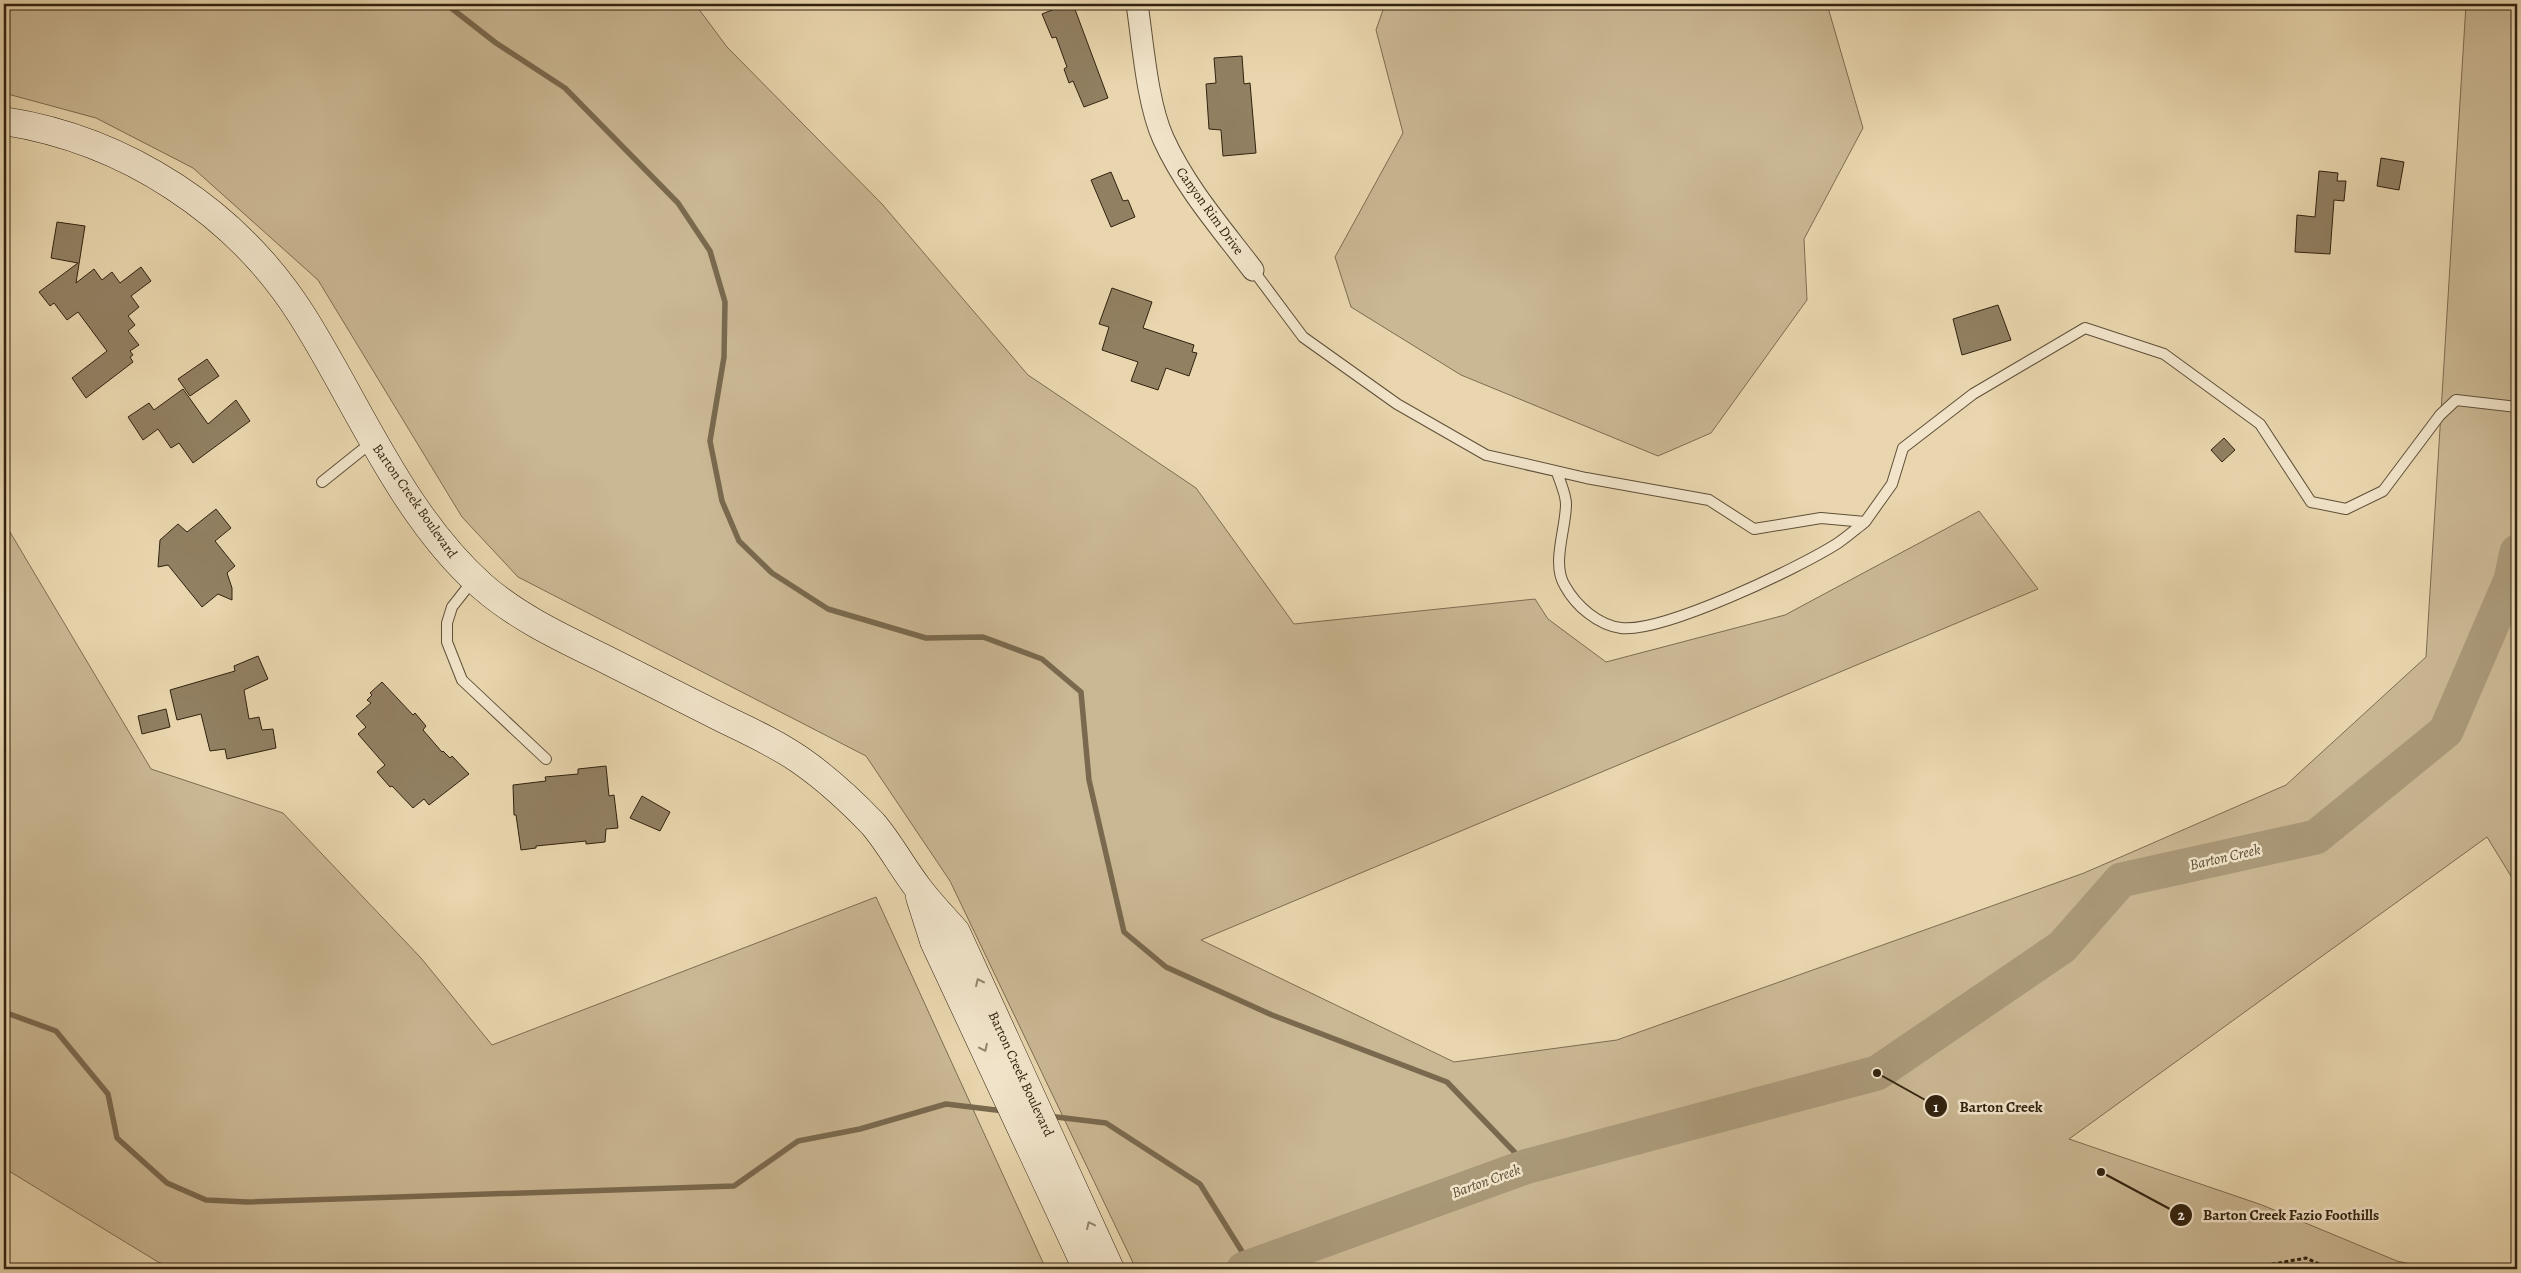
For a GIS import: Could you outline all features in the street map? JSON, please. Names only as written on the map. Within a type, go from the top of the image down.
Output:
[{"type":"street","name":"Canyon Rim Drive","points":[[1137,4],[1152,98],[1162,137],[1185,180],[1253,270]]},
{"type":"street","name":"Barton Creek Boulevard","points":[[4,121],[68,135],[118,154],[163,178],[223,223],[257,256],[302,316],[373,441],[426,521],[457,561],[475,578],[512,608],[547,630],[760,736],[799,759],[843,795],[874,826],[917,887],[945,936],[1110,1269]]},
{"type":"street","name":"Barton Creek Boulevard","points":[[945,936],[1087,1269]]},
{"type":"lane","points":[[1253,270],[1303,337],[1397,404],[1486,455],[1557,472],[1709,500],[1754,529],[1821,518],[1865,522]]},
{"type":"lane","points":[[1557,472],[1566,501],[1559,567],[1563,585],[1575,601],[1597,620],[1620,628],[1648,627],[1740,593],[1838,543],[1865,522],[1892,484],[1904,448],[1973,394],[2085,328],[2164,354],[2260,424],[2311,502],[2346,508],[2383,491],[2440,415],[2456,400],[2517,407]]},
{"type":"lane","points":[[322,482],[373,441]]},
{"type":"lane","points":[[475,578],[452,607],[446,622],[447,642],[462,680],[546,759]]},
{"type":"path","points":[[2246,1269],[2306,1258],[2330,1269]]},
{"type":"shaded area","points":[[4,4],[695,4],[727,47],[882,204],[1028,375],[1196,488],[1294,624],[1535,599],[1548,619],[1606,662],[1785,615],[1979,511],[2038,589],[1201,940],[1454,1062],[1617,1040],[2084,873],[2286,785],[2426,657],[2466,4],[2517,4],[2517,886],[2487,837],[2069,1139],[2262,1205],[2397,1261],[2433,1269],[1136,1269],[950,881],[866,756],[518,577],[462,517],[318,280],[193,168],[96,118],[4,93]]},
{"type":"shaded area","points":[[1385,4],[1827,4],[1863,128],[1804,239],[1807,300],[1711,433],[1658,456],[1461,375],[1351,307],[1335,257],[1403,133],[1376,30]]},
{"type":"shaded area","points":[[4,522],[151,769],[283,813],[421,958],[492,1045],[876,897],[1046,1269],[179,1269],[158,1262],[4,1168]]},
{"type":"building","points":[[1067,4],[1073,4],[1108,98],[1084,107],[1073,81],[1069,83],[1064,69],[1067,67],[1056,37],[1052,38],[1042,14]]},
{"type":"building","points":[[1242,56],[1244,84],[1250,83],[1256,153],[1223,156],[1221,130],[1209,129],[1206,84],[1216,83],[1214,58]]},
{"type":"building","points":[[2381,158],[2404,162],[2399,190],[2377,186]]},
{"type":"building","points":[[2319,171],[2338,173],[2337,181],[2346,181],[2344,201],[2334,200],[2330,254],[2295,252],[2297,215],[2315,217]]},
{"type":"building","points":[[1111,172],[1123,201],[1128,200],[1135,217],[1111,227],[1091,180]]},
{"type":"building","points":[[57,222],[85,226],[76,283],[94,269],[102,280],[112,272],[120,283],[141,267],[151,281],[131,296],[139,307],[128,316],[135,325],[128,331],[139,345],[130,351],[133,355],[130,357],[133,362],[86,398],[72,378],[107,351],[78,312],[67,320],[54,303],[50,306],[39,292],[78,263],[51,258]]},
{"type":"building","points":[[1112,288],[1152,302],[1143,328],[1194,345],[1192,352],[1197,353],[1189,376],[1166,368],[1158,390],[1131,381],[1138,362],[1102,350],[1109,327],[1099,324]]},
{"type":"building","points":[[1998,305],[2011,340],[1962,355],[1953,319]]},
{"type":"building","points":[[207,359],[219,376],[190,396],[178,379]]},
{"type":"building","points":[[183,389],[208,424],[236,400],[250,421],[193,463],[179,443],[171,448],[158,429],[143,440],[128,417],[149,403],[154,410]]},
{"type":"building","points":[[2224,438],[2235,450],[2222,462],[2211,450]]},
{"type":"building","points":[[216,509],[231,528],[215,541],[235,566],[227,573],[232,588],[232,600],[218,594],[202,607],[168,565],[158,567],[160,540],[178,524],[187,532]]},
{"type":"building","points":[[258,656],[268,679],[244,690],[249,719],[259,717],[262,730],[273,729],[276,748],[227,759],[225,749],[210,751],[201,714],[177,720],[170,690],[235,671],[234,666]]},
{"type":"building","points":[[382,682],[413,715],[415,713],[426,726],[423,730],[442,752],[450,758],[452,756],[469,774],[429,805],[424,799],[413,808],[392,786],[390,787],[377,772],[385,765],[358,734],[366,727],[356,716],[371,703],[367,700],[372,695],[370,693]]},
{"type":"building","points":[[166,709],[170,727],[142,734],[138,716]]},
{"type":"building","points":[[606,766],[609,796],[614,795],[618,828],[606,829],[605,842],[586,844],[586,841],[536,846],[536,848],[521,850],[516,815],[514,815],[513,785],[546,781],[545,777],[578,774],[578,769]]},
{"type":"building","points":[[642,796],[670,812],[660,831],[630,818]]},
{"type":"waterway","points":[[446,4],[496,43],[565,88],[678,203],[710,251],[725,302],[724,357],[710,441],[722,501],[739,541],[772,573],[828,609],[926,638],[983,637],[1042,659],[1081,692],[1089,780],[1124,932],[1166,967],[1272,1015],[1447,1082],[1528,1166]]},
{"type":"waterway","name":"Barton Creek","points":[[1244,1269],[1528,1166],[1877,1073],[2062,947],[2121,880],[2316,837],[2446,731],[2511,580],[2517,552]]},
{"type":"waterway","points":[[4,1012],[56,1031],[108,1094],[117,1138],[167,1183],[206,1200],[247,1202],[734,1186],[798,1141],[860,1129],[946,1104],[1004,1111]]},
{"type":"waterway","points":[[1048,1116],[1106,1123],[1200,1184],[1251,1266]]},
{"type":"place","name":"Barton Creek","points":[[1877,1073]]},
{"type":"place","name":"Barton Creek Fazio Foothills","points":[[2101,1172]]}]
